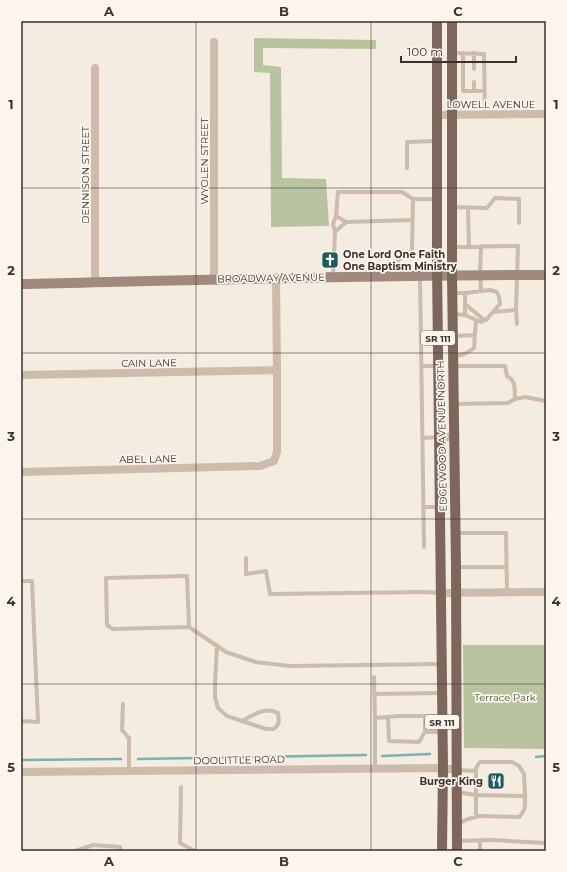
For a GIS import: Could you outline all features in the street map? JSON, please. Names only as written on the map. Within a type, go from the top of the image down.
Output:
[{"type":"main road","name":"EDGEWOOD AVENUE NORTH","points":[[437,21],[437,275],[442,664],[442,851]]},
{"type":"main road","name":"EDGEWOOD AVENUE NORTH","points":[[452,21],[452,314],[456,567],[457,846]]},
{"type":"street","name":"WYOLEN STREET","points":[[214,42],[214,280]]},
{"type":"street","name":"DENNISON STREET","points":[[95,68],[95,283]]},
{"type":"street","name":"LOWELL AVENUE","points":[[437,115],[546,114]]},
{"type":"street","name":"BROADWAY AVENUE","points":[[21,284],[420,275],[546,275]]},
{"type":"street","points":[[276,278],[277,370]]},
{"type":"street","name":"CAIN LANE","points":[[21,376],[277,370]]},
{"type":"street","name":"ABEL LANE","points":[[21,472],[260,466],[268,464],[274,460],[277,445],[277,370]]},
{"type":"street","points":[[439,437],[454,437]]},
{"type":"street","points":[[441,593],[546,592]]},
{"type":"street","name":"DOOLITTLE ROAD","points":[[21,772],[376,768],[442,768],[457,770]]},
{"type":"lane","points":[[452,53],[484,54],[485,114]]},
{"type":"lane","points":[[463,53],[463,91]]},
{"type":"lane","points":[[474,53],[474,69]]},
{"type":"lane","points":[[474,82],[474,91]]},
{"type":"lane","points":[[452,91],[484,91]]},
{"type":"lane","points":[[407,168],[407,142],[437,141]]},
{"type":"lane","points":[[333,277],[335,232],[333,224],[336,216],[338,192],[402,192],[413,199],[437,199]]},
{"type":"lane","points":[[452,207],[487,208],[495,198],[519,199],[519,223]]},
{"type":"lane","points":[[397,276],[398,260],[412,251],[413,199]]},
{"type":"lane","points":[[468,207],[469,247]]},
{"type":"lane","points":[[336,216],[346,222],[413,220]]},
{"type":"lane","points":[[335,232],[346,222]]},
{"type":"lane","points":[[481,246],[481,290]]},
{"type":"lane","points":[[452,247],[518,246],[517,324]]},
{"type":"lane","points":[[420,275],[424,547]]},
{"type":"lane","points":[[452,294],[490,290],[496,292],[499,297],[500,304],[486,320],[481,322],[465,315],[452,314]]},
{"type":"lane","points":[[465,293],[465,315]]},
{"type":"lane","points":[[465,304],[486,320]]},
{"type":"lane","points":[[493,312],[516,310]]},
{"type":"lane","points":[[453,361],[474,348],[476,320]]},
{"type":"lane","points":[[453,336],[475,335]]},
{"type":"lane","points":[[453,361],[505,366],[507,376],[514,382],[515,399]]},
{"type":"lane","points":[[421,366],[438,366]]},
{"type":"lane","points":[[454,404],[508,403],[515,399],[525,397],[546,401]]},
{"type":"lane","points":[[422,438],[439,437]]},
{"type":"lane","points":[[424,507],[440,506]]},
{"type":"lane","points":[[455,533],[506,533],[507,592]]},
{"type":"lane","points":[[246,558],[246,574],[266,571],[270,594],[441,593]]},
{"type":"lane","points":[[456,567],[506,567]]},
{"type":"lane","points":[[189,627],[187,576],[106,578],[107,625],[113,629],[189,627],[226,652],[256,662],[289,666],[442,664]]},
{"type":"lane","points":[[21,581],[32,581],[38,722],[21,721]]},
{"type":"lane","points":[[216,645],[214,684],[218,708],[227,716],[242,721],[266,729],[274,729],[278,725],[279,719],[278,713],[273,710],[263,711],[242,721]]},
{"type":"lane","points":[[374,678],[376,768]]},
{"type":"lane","points":[[374,694],[442,693]]},
{"type":"lane","points":[[123,704],[122,730],[129,738],[129,771]]},
{"type":"lane","points":[[388,717],[389,741],[418,742],[425,732],[425,716]]},
{"type":"lane","points":[[375,718],[442,716]]},
{"type":"lane","points":[[425,732],[442,732]]},
{"type":"lane","points":[[457,825],[468,819],[476,817],[519,817],[525,806],[525,796],[524,774],[519,766],[512,762],[480,762],[476,768],[476,817]]},
{"type":"lane","points":[[457,770],[476,771]]},
{"type":"lane","points":[[181,787],[180,843],[195,851]]},
{"type":"lane","points":[[457,792],[476,795],[525,796]]},
{"type":"lane","points":[[480,840],[480,851]]},
{"type":"lane","points":[[457,846],[480,840],[546,843]]},
{"type":"lane","points":[[70,851],[75,851],[93,845],[120,847],[120,851]]},
{"type":"green space","points":[[254,38],[376,40],[376,49],[263,48],[263,65],[281,67],[282,178],[326,179],[329,226],[271,227],[270,73],[254,72]]},
{"type":"green space","name":"Terrace Park","points":[[463,645],[546,645],[546,749],[464,748]]},
{"type":"waterway","points":[[382,756],[430,754]]},
{"type":"waterway","points":[[138,759],[366,755]]},
{"type":"waterway","points":[[536,757],[546,756]]},
{"type":"waterway","points":[[21,760],[121,759]]},
{"type":"place","name":"One Lord One Faith One Baptism Ministry","points":[[330,260]]},
{"type":"place","name":"Burger King","points":[[496,781]]}]
